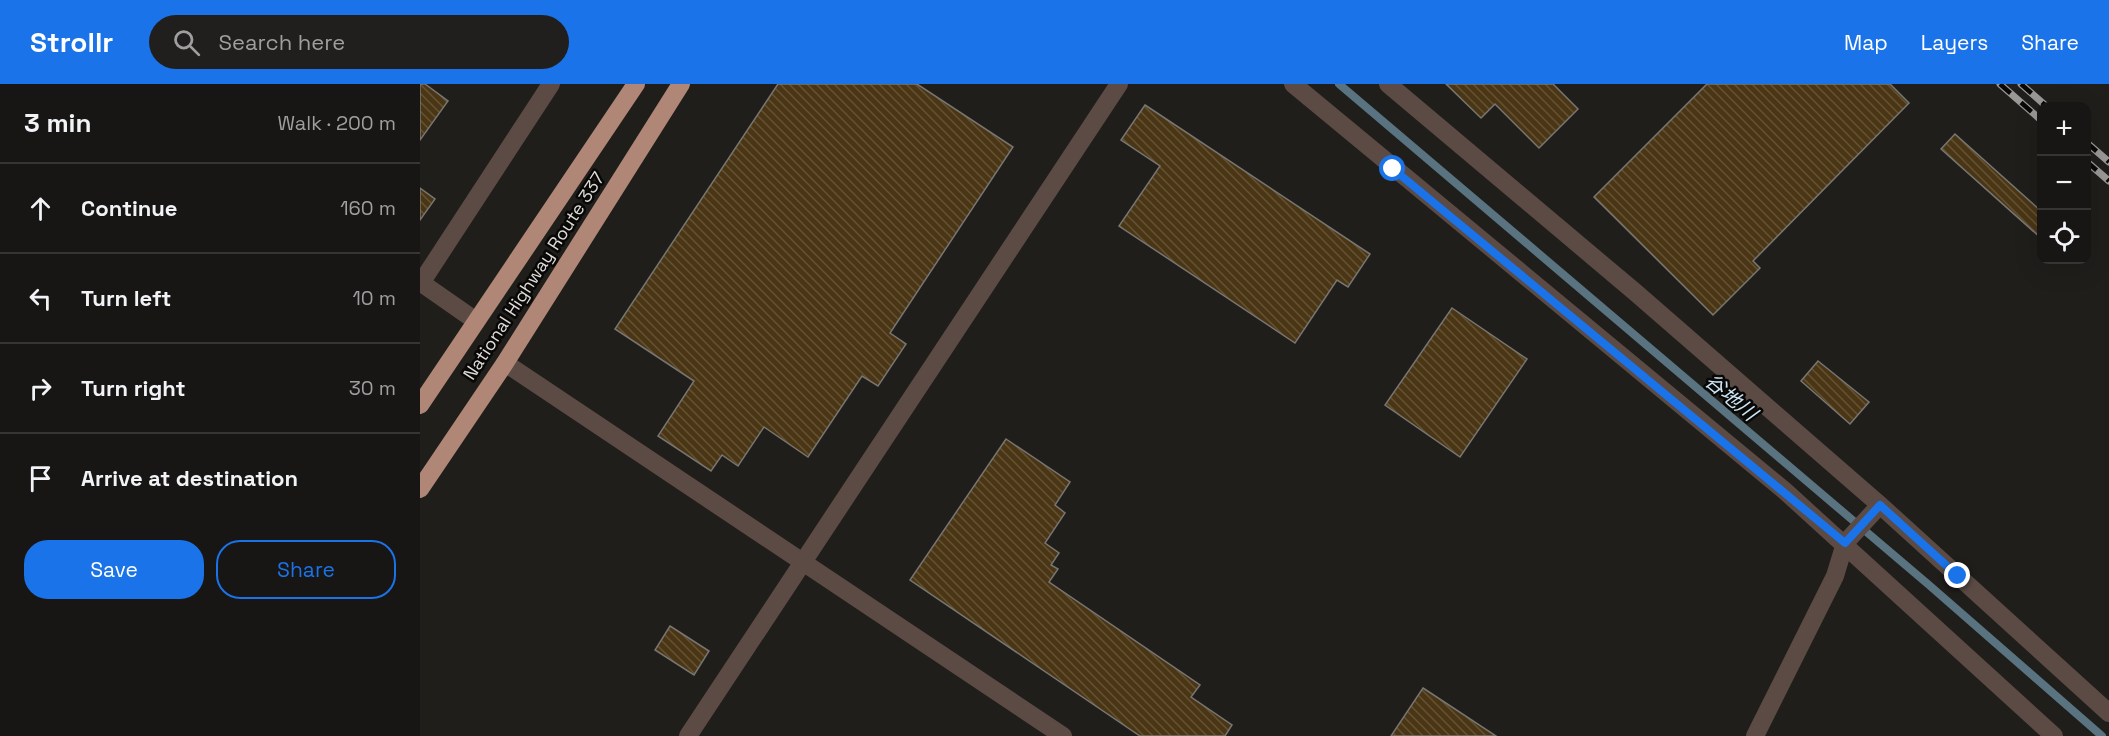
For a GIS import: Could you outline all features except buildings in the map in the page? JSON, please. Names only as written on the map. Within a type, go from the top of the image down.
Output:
[{"type":"highway","name":"National Highway Route 337","points":[[420,405],[636,84]]},
{"type":"highway","name":"National Highway Route 337","points":[[420,489],[505,363],[681,84]]},
{"type":"street","points":[[476,321],[421,283],[551,84]]},
{"type":"street","points":[[688,736],[804,564],[1119,84]]},
{"type":"street","points":[[1293,84],[1848,540],[2054,736]]},
{"type":"street","points":[[1388,84],[1635,292],[1876,509],[2109,713]]},
{"type":"street","points":[[505,363],[1063,736]]},
{"type":"street","points":[[1755,736],[1835,576],[1848,540],[1876,509]]},
{"type":"waterway","name":"谷地川","points":[[1339,84],[1929,585],[2102,736]]},
{"type":"railway","points":[[2000,84],[2037,117]]},
{"type":"railway","points":[[2021,84],[2041,102]]},
{"type":"railway","points":[[2091,146],[2109,162]]},
{"type":"railway","points":[[2091,165],[2109,181]]},
{"type":"route","points":[[1393,169],[1785,491],[1845,543],[1880,505],[1958,576]]}]
